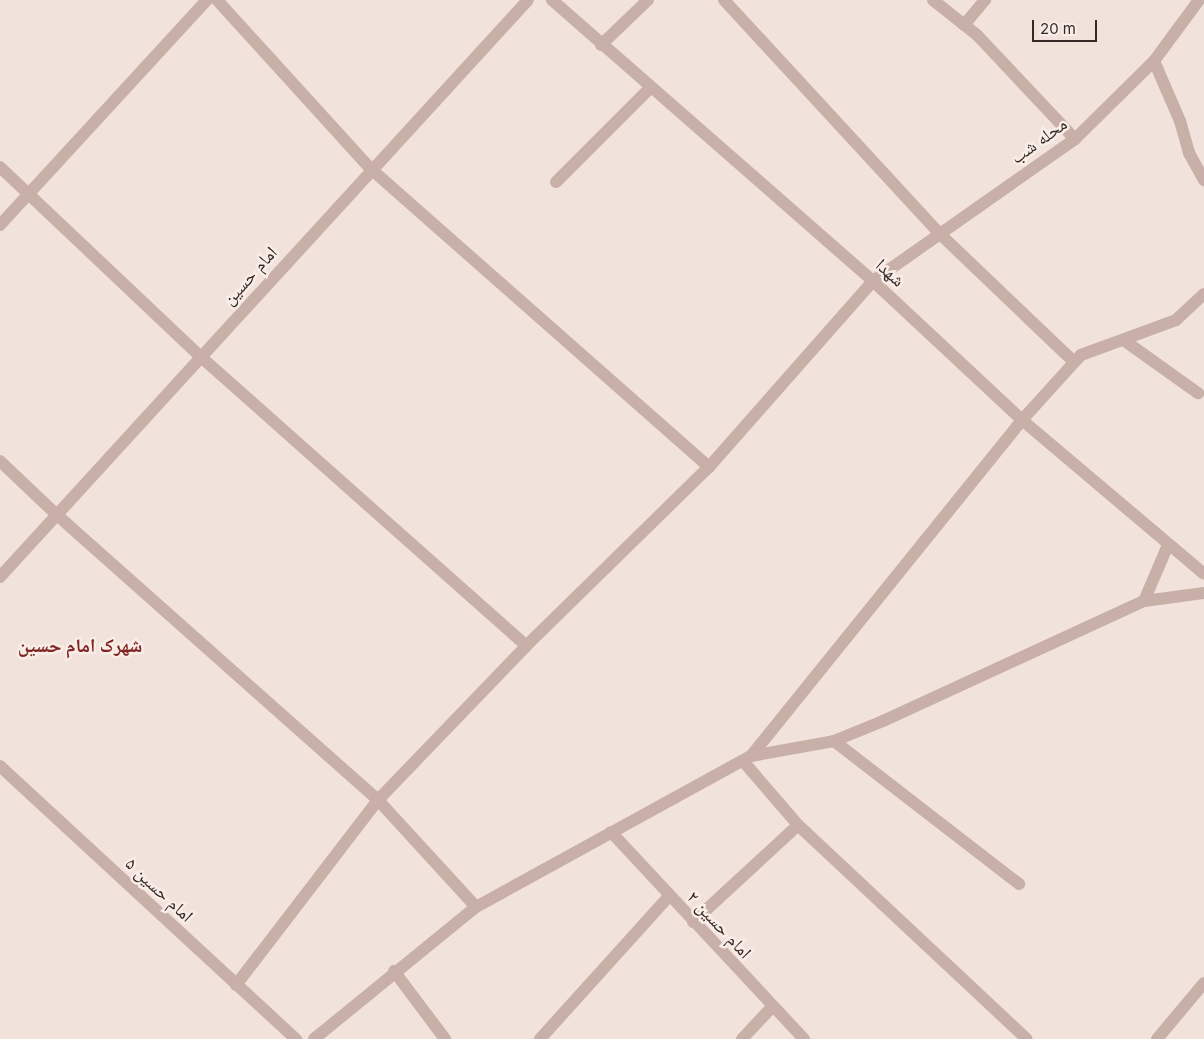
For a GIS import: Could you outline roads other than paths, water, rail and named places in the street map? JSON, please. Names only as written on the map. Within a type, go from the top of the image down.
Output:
[{"type":"street","points":[[0,225],[206,0]]},
{"type":"street","points":[[217,0],[371,169],[709,467]]},
{"type":"street","name":"امام حسین","points":[[0,577],[371,169],[528,0]]},
{"type":"street","name":"شهدا","points":[[552,0],[873,282],[1022,420],[1204,574]]},
{"type":"street","points":[[601,45],[648,0]]},
{"type":"street","points":[[724,0],[939,233],[1074,362]]},
{"type":"street","points":[[933,0],[964,25],[1075,139]]},
{"type":"street","points":[[964,25],[985,0]]},
{"type":"street","name":"محله شب","points":[[236,985],[378,800],[526,646],[709,467],[873,282],[939,233],[1075,139],[1154,61],[1199,0]]},
{"type":"street","points":[[1154,61],[1180,121],[1189,153],[1204,180]]},
{"type":"street","points":[[556,182],[650,88]]},
{"type":"street","points":[[0,167],[200,357],[526,646]]},
{"type":"street","points":[[747,758],[1022,420],[1074,362],[1081,355],[1176,320],[1204,294]]},
{"type":"street","points":[[1125,340],[1198,393]]},
{"type":"street","points":[[0,461],[57,515],[378,800],[476,907]]},
{"type":"street","points":[[1144,601],[1168,545]]},
{"type":"street","points":[[314,1039],[394,971],[476,907],[747,758],[834,740],[883,721],[1144,601],[1204,593]]},
{"type":"street","points":[[834,740],[1018,884]]},
{"type":"street","points":[[747,758],[798,825],[1027,1039]]},
{"type":"street","name":"امام حسین ۵","points":[[0,766],[296,1039]]},
{"type":"street","points":[[693,922],[798,825]]},
{"type":"street","name":"امام حسین ۲","points":[[612,832],[693,922],[804,1039]]},
{"type":"street","points":[[540,1039],[669,896]]},
{"type":"street","points":[[394,971],[446,1039]]},
{"type":"street","points":[[1157,1039],[1204,983]]},
{"type":"street","points":[[742,1039],[772,1007]]},
{"type":"district","name":"شهرک امام حسین","points":[[80,646]]}]
